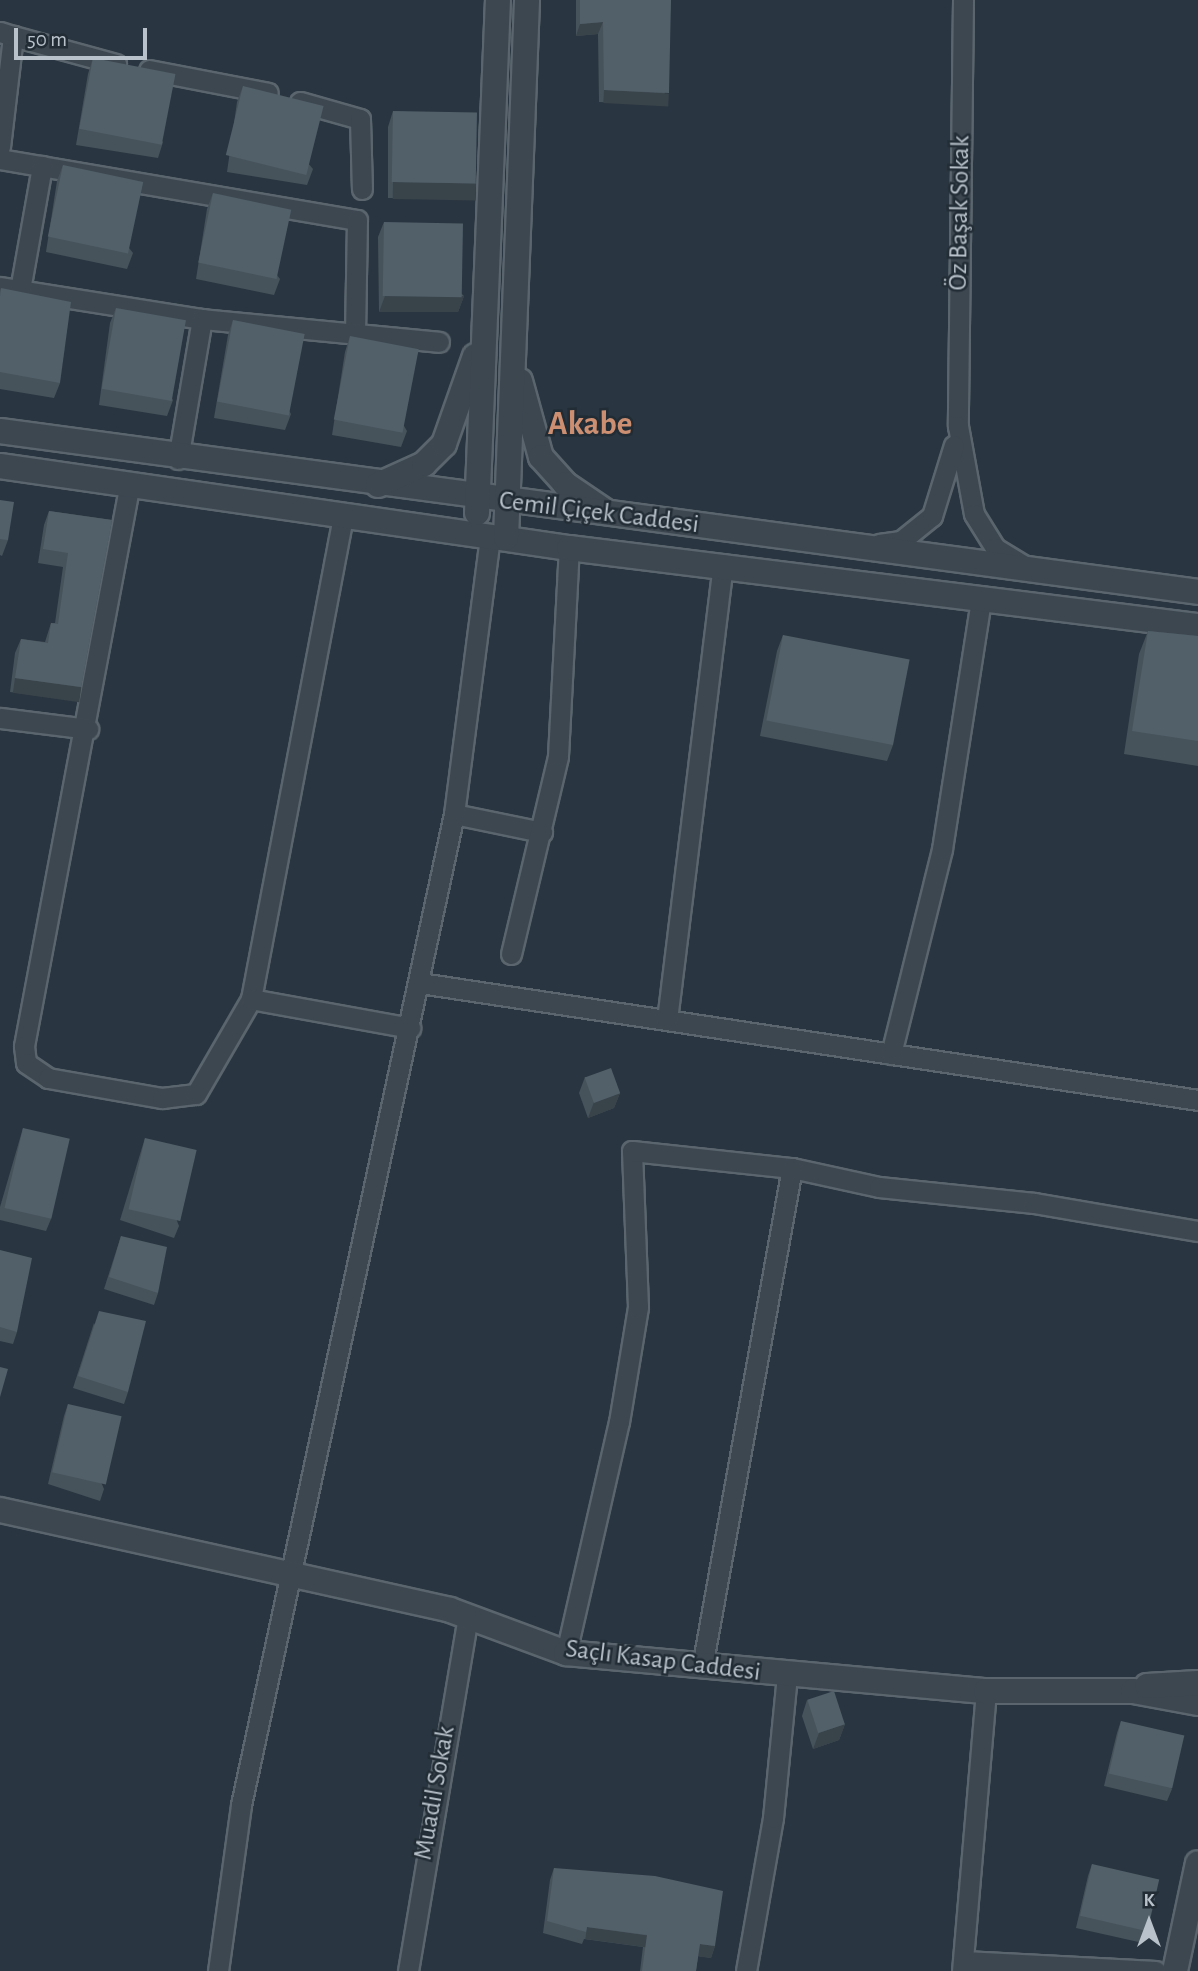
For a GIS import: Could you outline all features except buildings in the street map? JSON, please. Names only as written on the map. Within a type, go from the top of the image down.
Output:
[{"type":"street","points":[[490,536],[478,498],[498,0]]},
{"type":"street","points":[[218,1971],[241,1805],[420,983],[454,814],[490,536],[506,500],[527,0]]},
{"type":"street","name":"Öz Başak Sokak","points":[[958,426],[963,0]]},
{"type":"street","points":[[0,147],[6,34],[360,119],[362,189]]},
{"type":"street","points":[[0,159],[357,220],[355,334]]},
{"type":"street","points":[[42,166],[10,289],[202,319],[439,342]]},
{"type":"street","points":[[378,485],[424,464],[444,444],[457,421],[486,315]]},
{"type":"street","points":[[178,459],[202,319]]},
{"type":"street","points":[[513,337],[541,457],[565,484],[608,513]]},
{"type":"street","points":[[850,547],[901,541],[932,516],[958,426]]},
{"type":"street","points":[[958,426],[974,514],[995,548],[1033,570]]},
{"type":"street","name":"Cemil Çiçek Caddesi","points":[[0,431],[178,459],[1198,592]]},
{"type":"street","name":"Cemil Çiçek Caddesi","points":[[0,466],[129,488],[569,548],[723,564],[1198,626]]},
{"type":"street","points":[[129,488],[88,729],[24,1046],[26,1063],[48,1078],[162,1098],[196,1094],[251,999],[343,516]]},
{"type":"street","points":[[511,954],[558,756],[569,548]]},
{"type":"street","points":[[667,1020],[723,564]]},
{"type":"street","points":[[891,1054],[942,849],[981,598]]},
{"type":"street","points":[[0,718],[88,729]]},
{"type":"street","points":[[454,814],[542,832]]},
{"type":"street","points":[[420,983],[1198,1100]]},
{"type":"street","points":[[251,999],[410,1028]]},
{"type":"street","points":[[566,1653],[620,1422],[638,1307],[632,1151],[792,1168],[879,1187],[1034,1203],[1198,1231]]},
{"type":"street","points":[[702,1667],[792,1168]]},
{"type":"street","name":"Saçlı Kasap Caddesi","points":[[0,1510],[468,1616],[566,1653],[986,1691],[1133,1691],[1198,1682]]},
{"type":"street","name":"Muadil Sokak","points":[[408,1971],[468,1616]]},
{"type":"street","points":[[746,1971],[773,1818],[787,1675]]},
{"type":"street","points":[[986,1691],[963,1966],[1156,1971]]},
{"type":"street","name":"Saçlı Kasap Caddesi","points":[[1133,1691],[1198,1703]]},
{"type":"street","points":[[1175,1971],[1198,1863]]},
{"type":"district","name":"Akabe","points":[[590,425]]}]
